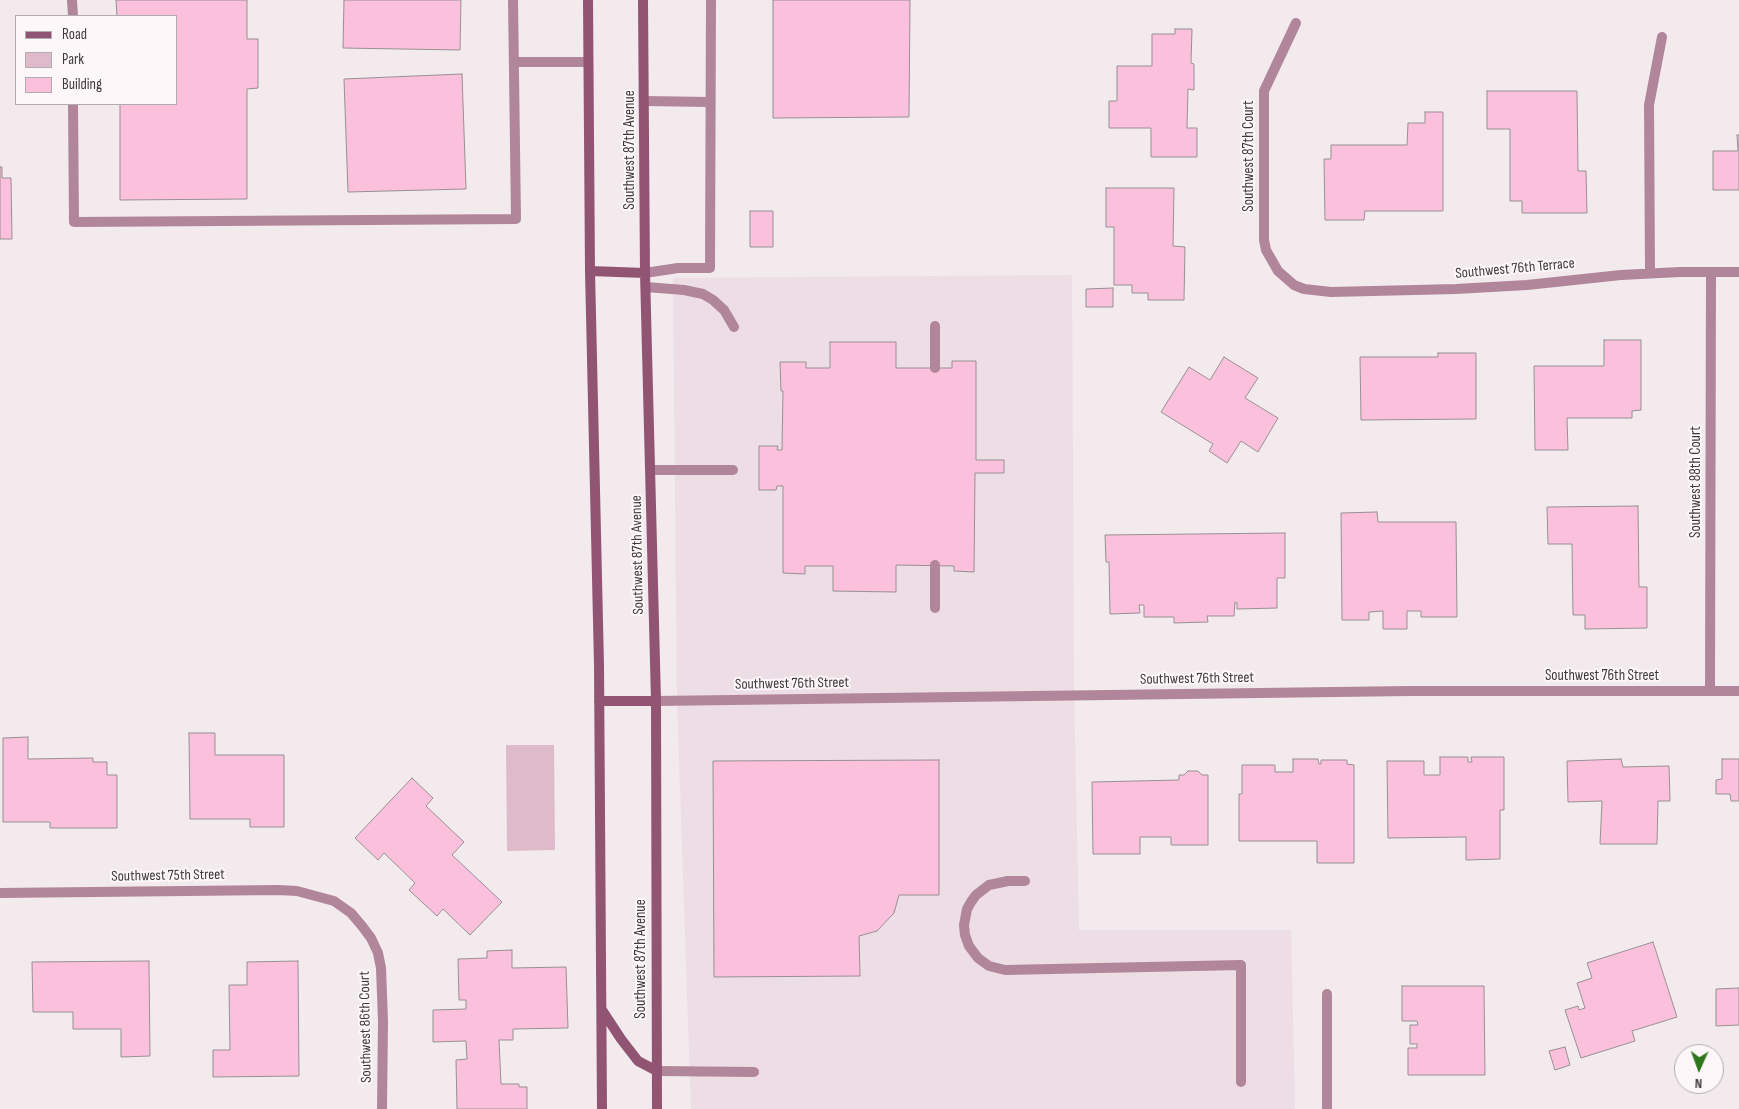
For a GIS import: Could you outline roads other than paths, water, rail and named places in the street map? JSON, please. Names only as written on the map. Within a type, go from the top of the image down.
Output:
[{"type":"main road","points":[[588,0],[590,271],[599,701],[602,1109]]},
{"type":"main road","name":"Southwest 87th Avenue","points":[[643,0],[645,273],[656,701],[657,1109]]},
{"type":"main road","points":[[590,271],[645,273]]},
{"type":"main road","points":[[599,701],[656,701]]},
{"type":"main road","points":[[601,1009],[638,1061],[657,1070]]},
{"type":"street","points":[[72,0],[73,15]]},
{"type":"street","points":[[73,105],[74,222],[516,219],[513,0]]},
{"type":"street","points":[[645,273],[678,268],[710,268],[711,0]]},
{"type":"street","name":"Southwest 87th Court","points":[[1294,285],[1278,271],[1266,250],[1264,240],[1264,91],[1296,23]]},
{"type":"street","points":[[1650,273],[1649,104],[1662,37]]},
{"type":"street","points":[[514,62],[588,62]]},
{"type":"street","points":[[644,102],[710,102]]},
{"type":"street","name":"Southwest 88th Court","points":[[1710,691],[1711,272]]},
{"type":"street","name":"Southwest 76th Terrace","points":[[1294,285],[1311,290],[1332,292],[1456,289],[1528,285],[1593,277],[1650,273],[1739,272]]},
{"type":"street","points":[[646,286],[703,294],[724,310],[734,326]]},
{"type":"street","points":[[935,326],[935,368]]},
{"type":"street","points":[[651,470],[734,470]]},
{"type":"street","points":[[935,565],[935,608]]},
{"type":"street","name":"Southwest 76th Street","points":[[656,701],[1410,691],[1739,691]]},
{"type":"street","points":[[1025,881],[999,883],[983,888],[967,909],[964,925],[965,935],[969,946],[983,963],[997,969],[1026,970],[1241,965],[1240,1082]]},
{"type":"street","name":"Southwest 75th Street","points":[[0,893],[278,890],[297,891],[334,901]]},
{"type":"street","name":"Southwest 86th Court","points":[[334,901],[350,913],[362,926],[371,938],[378,953],[381,968],[383,1021],[382,1109]]},
{"type":"street","points":[[1327,1109],[1328,994]]},
{"type":"street","points":[[657,1070],[754,1072]]}]
